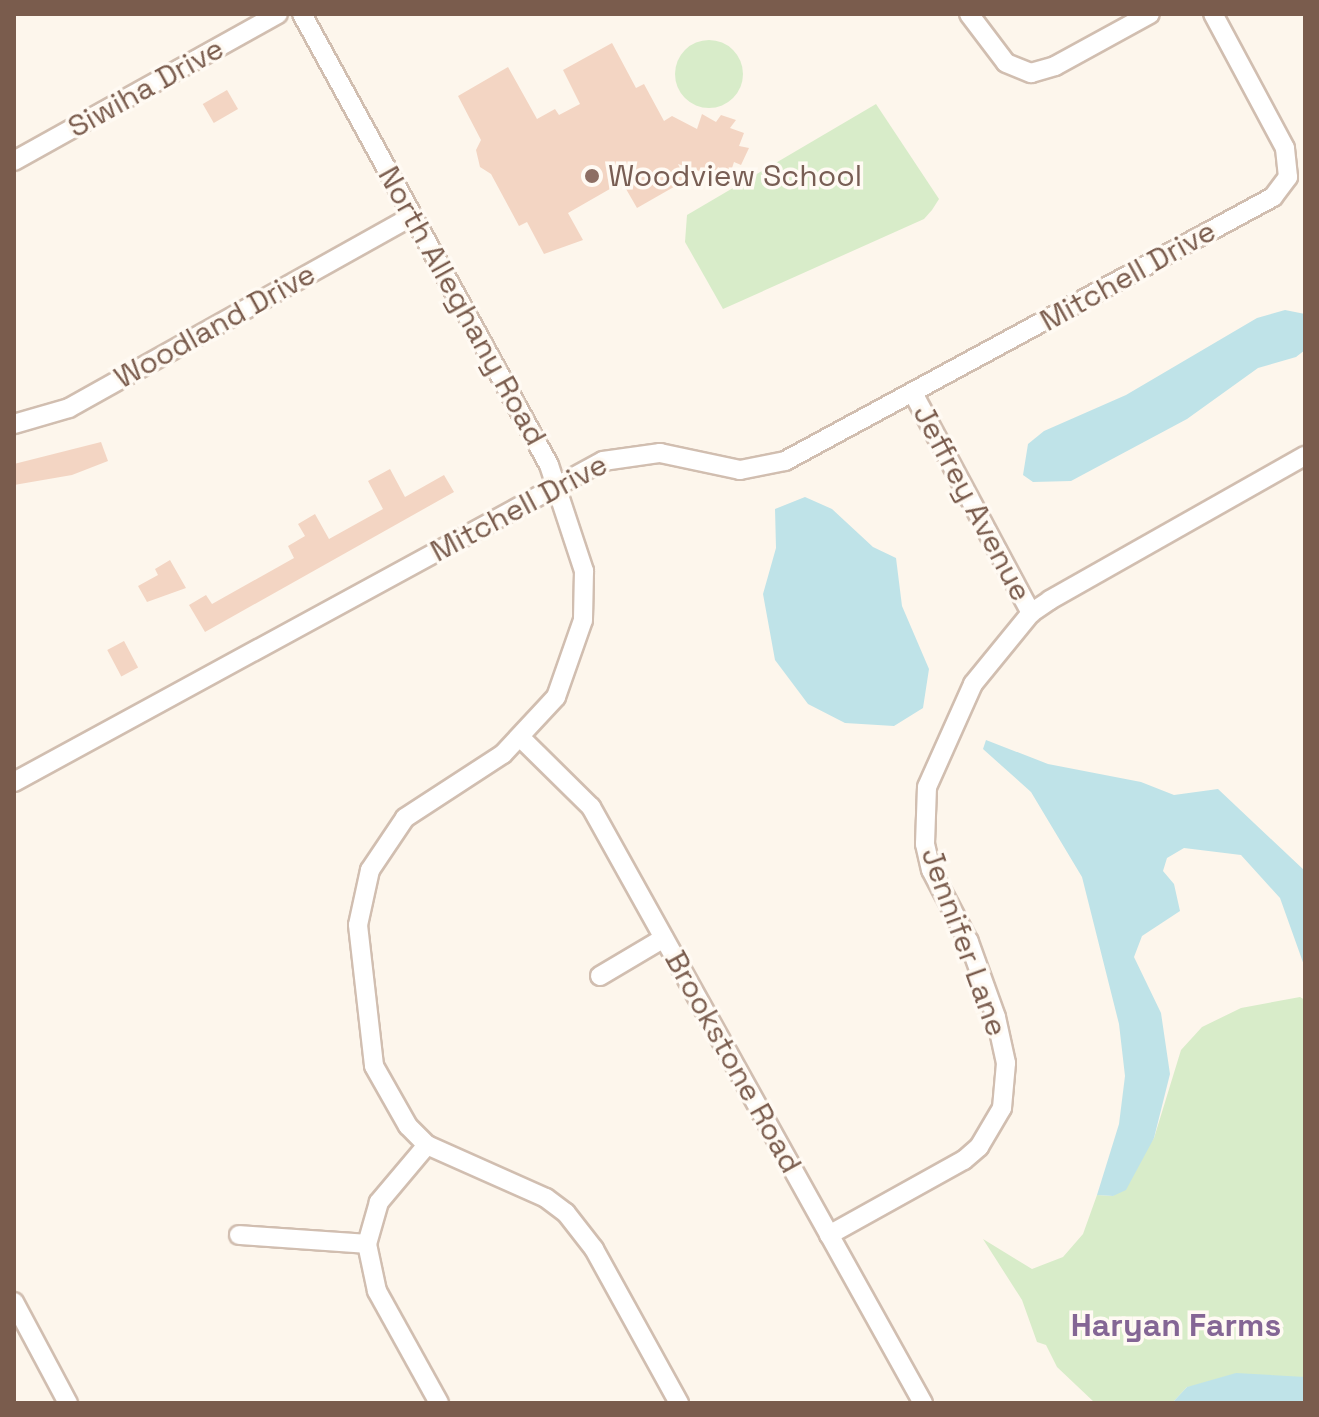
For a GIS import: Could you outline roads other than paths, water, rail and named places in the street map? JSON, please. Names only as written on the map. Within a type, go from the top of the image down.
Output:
[{"type":"street","name":"Siwiha Drive","points":[[14,161],[278,14]]},
{"type":"street","name":"North Alleghany Road","points":[[302,14],[557,486],[584,571],[583,620],[556,697],[522,739],[405,818],[370,870],[361,901],[359,956],[369,1047],[385,1093],[427,1145]]},
{"type":"street","points":[[969,14],[1006,63],[1031,73],[1055,66],[1150,14]]},
{"type":"street","name":"Mitchell Drive","points":[[14,782],[557,486],[624,454],[660,453],[740,470],[765,466],[913,393],[1273,197],[1288,177],[1285,148],[1213,14]]},
{"type":"street","name":"Woodland Drive","points":[[14,424],[69,408],[412,216]]},
{"type":"street","name":"Jeffrey Avenue","points":[[913,393],[1031,613]]},
{"type":"street","name":"Jennifer Lane","points":[[829,1235],[964,1160],[1002,1108],[1006,1063],[996,1017],[969,942],[931,870],[923,813],[937,756],[973,684],[1031,613],[1081,580],[1305,456]]},
{"type":"street","name":"Brookstone Road","points":[[522,739],[591,807],[923,1403]]},
{"type":"street","points":[[600,976],[664,938]]},
{"type":"street","points":[[438,1403],[377,1291],[367,1244],[379,1202],[427,1145],[546,1198],[566,1213],[594,1249],[679,1403]]},
{"type":"street","points":[[239,1235],[367,1244]]},
{"type":"street","points":[[14,1302],[68,1403]]},
{"type":"water","points":[[1285,310],[1305,314],[1305,350],[1296,357],[1258,368],[1187,419],[1071,481],[1033,482],[1023,475],[1028,444],[1044,431],[1126,395],[1257,318]]},
{"type":"water","points":[[805,497],[832,509],[873,547],[896,558],[902,606],[929,669],[923,708],[894,726],[845,723],[808,704],[775,660],[763,594],[776,548],[775,509]]},
{"type":"water","points":[[986,740],[1048,764],[1141,782],[1174,795],[1218,789],[1305,871],[1305,968],[1280,898],[1241,855],[1184,848],[1167,858],[1163,871],[1174,884],[1180,911],[1142,936],[1134,957],[1161,1013],[1170,1074],[1154,1138],[1126,1190],[1113,1196],[1097,1195],[1119,1124],[1125,1076],[1119,1024],[1082,877],[1031,792],[983,749]]},
{"type":"water","points":[[1236,1373],[1305,1377],[1305,1403],[1172,1403],[1187,1387]]},
{"type":"place","name":"Woodview School","points":[[592,176]]},
{"type":"district","name":"Haryan Farms","points":[[1176,1325]]}]
